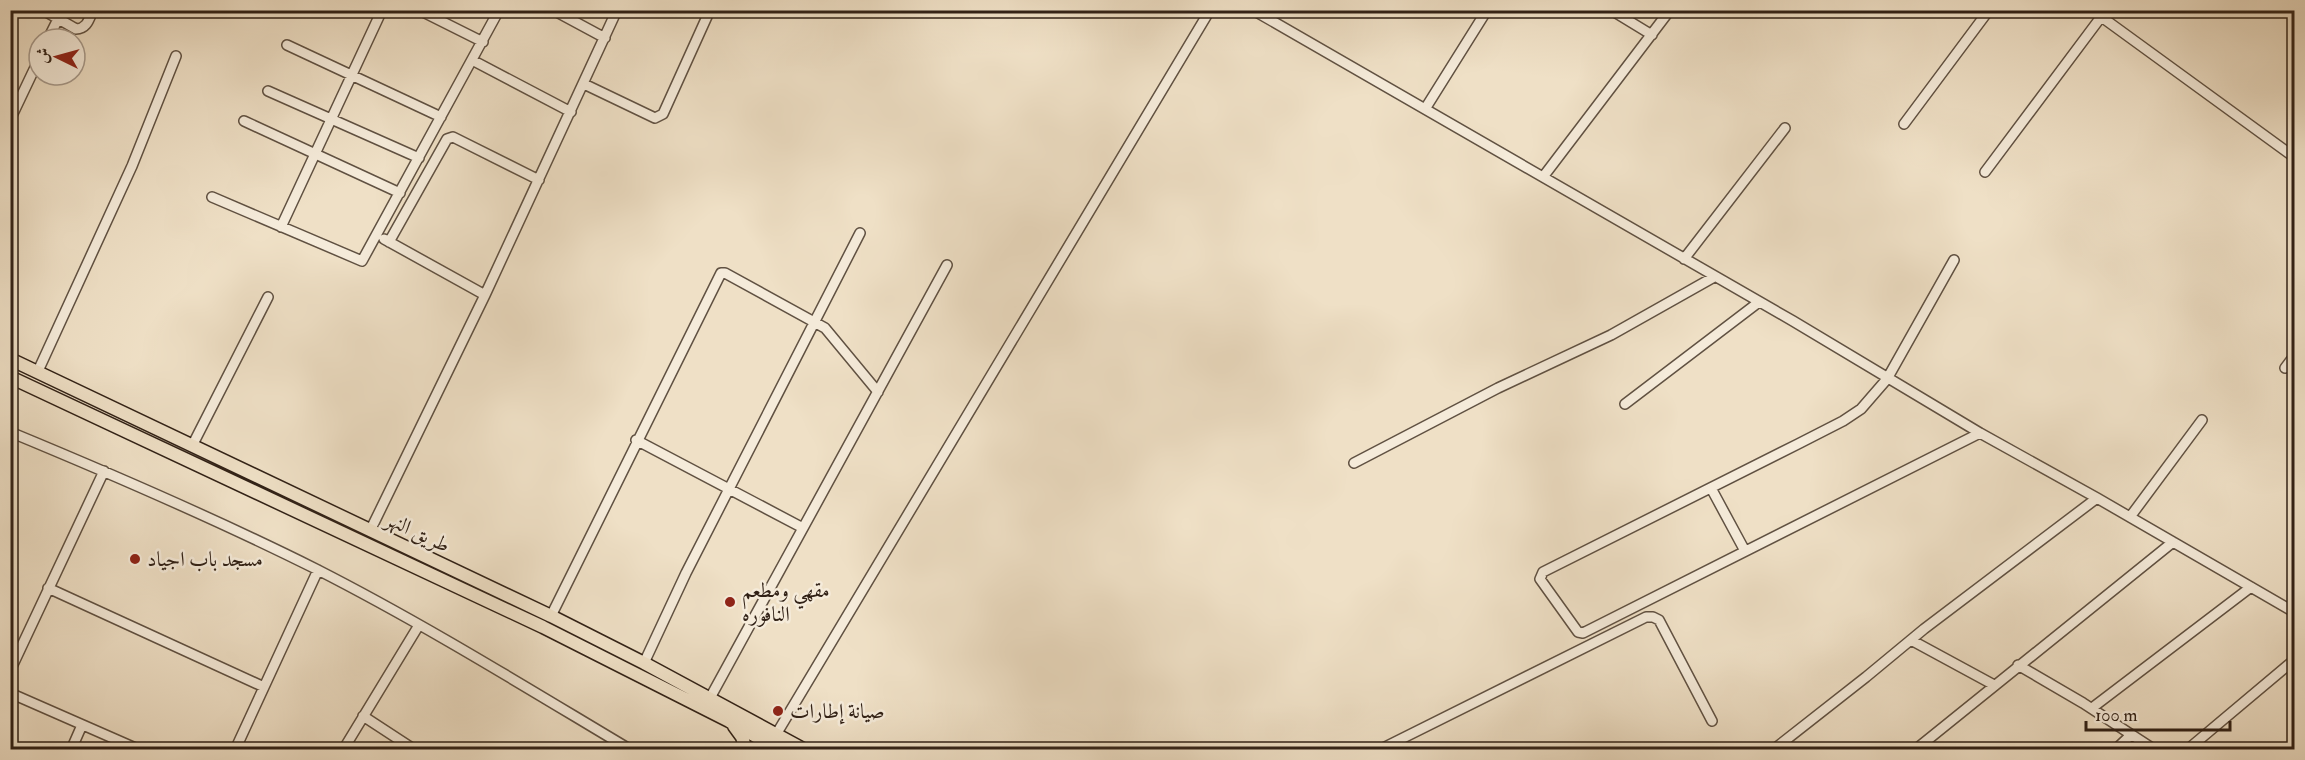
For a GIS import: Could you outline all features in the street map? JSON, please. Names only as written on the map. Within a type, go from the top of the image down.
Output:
[{"type":"main road","name":"طريق النهر","points":[[10,359],[551,616],[777,733],[805,750]]},
{"type":"main road","name":"طريق النهر","points":[[10,377],[543,627],[729,721],[763,745],[777,749]]},
{"type":"main road","points":[[729,721],[742,736],[746,750]]},
{"type":"street","points":[[43,10],[76,29],[81,29],[86,25],[93,10]]},
{"type":"street","points":[[281,227],[382,10]]},
{"type":"street","points":[[419,10],[483,42]]},
{"type":"street","points":[[212,197],[362,261],[499,10]]},
{"type":"street","points":[[553,10],[604,38]]},
{"type":"street","points":[[370,531],[485,295],[617,10]]},
{"type":"street","points":[[584,84],[655,118],[659,117],[663,114],[710,10]]},
{"type":"street","points":[[777,733],[1210,10]]},
{"type":"street","points":[[1254,10],[1759,302],[1980,433],[2295,612]]},
{"type":"street","points":[[1425,109],[1487,10]]},
{"type":"street","points":[[1611,10],[1652,35]]},
{"type":"street","points":[[1543,177],[1670,10]]},
{"type":"street","points":[[1904,124],[1989,10]]},
{"type":"street","points":[[2092,10],[2295,157]]},
{"type":"street","points":[[1985,172],[2101,17]]},
{"type":"street","points":[[54,27],[58,19]]},
{"type":"street","points":[[287,45],[441,117]]},
{"type":"street","points":[[38,371],[132,166],[176,56]]},
{"type":"street","points":[[472,60],[571,112]]},
{"type":"street","points":[[10,120],[27,84]]},
{"type":"street","points":[[268,91],[419,158]]},
{"type":"street","points":[[244,121],[400,193]]},
{"type":"street","points":[[1684,259],[1785,128]]},
{"type":"street","points":[[389,242],[447,139],[453,137],[539,180]]},
{"type":"street","points":[[644,663],[729,489],[860,233]]},
{"type":"street","points":[[377,235],[485,295]]},
{"type":"street","points":[[1954,260],[1887,379],[1861,409],[1843,421],[1543,572],[1540,579],[1580,634],[1980,433]]},
{"type":"street","points":[[710,698],[947,265]]},
{"type":"street","points":[[551,616],[720,273],[725,273],[828,330],[878,392]]},
{"type":"street","points":[[1354,463],[1498,388],[1611,335],[1714,277]]},
{"type":"street","points":[[192,446],[268,297]]},
{"type":"street","points":[[1625,404],[1759,302]]},
{"type":"street","points":[[2285,368],[2295,356]]},
{"type":"street","points":[[2130,517],[2202,420]]},
{"type":"street","points":[[10,432],[225,525],[318,570],[419,625],[631,750]]},
{"type":"street","points":[[636,440],[803,528]]},
{"type":"street","points":[[10,671],[104,471]]},
{"type":"street","points":[[1711,488],[1744,551]]},
{"type":"street","points":[[1773,750],[1911,640],[2097,498]]},
{"type":"street","points":[[1916,750],[2018,665],[2173,542]]},
{"type":"street","points":[[235,750],[318,570]]},
{"type":"street","points":[[2091,708],[2251,587]]},
{"type":"street","points":[[48,588],[264,687]]},
{"type":"street","points":[[1379,750],[1646,618],[1653,617],[1659,620],[1712,721]]},
{"type":"street","points":[[343,750],[419,625]]},
{"type":"street","points":[[1911,640],[1994,686]]},
{"type":"street","points":[[2187,750],[2295,660]]},
{"type":"street","points":[[2018,665],[2091,708],[2155,750]]},
{"type":"street","points":[[10,693],[140,750]]},
{"type":"street","points":[[363,716],[415,750]]},
{"type":"street","points":[[70,750],[82,725]]},
{"type":"street","points":[[2115,750],[2131,735]]},
{"type":"place","name":"مسجد باب اجياد","points":[[135,559]]},
{"type":"place","name":"مقهي ومطعم النافوره","points":[[730,602]]},
{"type":"place","name":"صيانة إطارات","points":[[778,711]]}]
